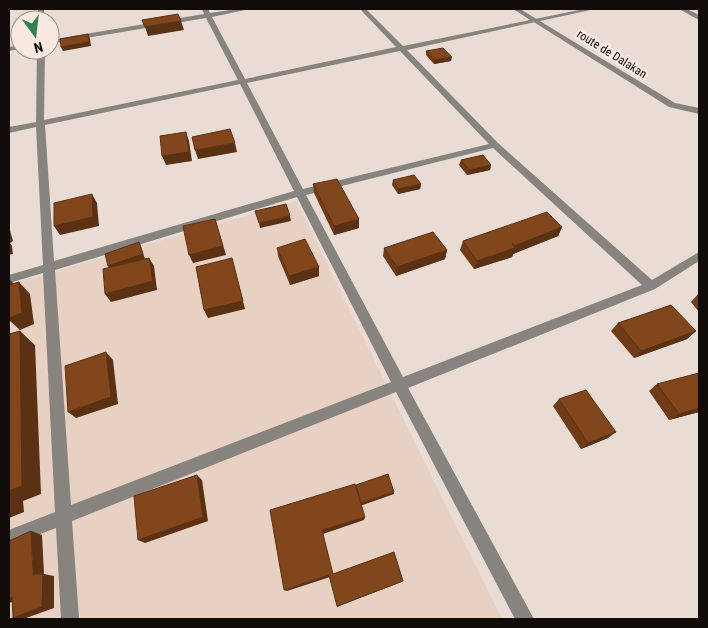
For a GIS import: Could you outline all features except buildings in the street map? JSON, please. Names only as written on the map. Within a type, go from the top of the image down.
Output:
[{"type":"street","points":[[60,40],[207,12],[247,9]]},
{"type":"street","points":[[363,9],[495,145],[651,286]]},
{"type":"street","name":"route de Dalakan","points":[[516,9],[672,105],[699,111]]},
{"type":"street","points":[[9,130],[592,9]]},
{"type":"street","points":[[682,9],[699,18]]},
{"type":"street","points":[[207,12],[399,384],[525,619]]},
{"type":"street","points":[[40,60],[40,124],[70,619]]},
{"type":"street","points":[[9,279],[300,193],[495,145]]},
{"type":"street","points":[[9,538],[651,286],[699,256]]},
{"type":"shaded area","points":[[296,201],[502,619],[9,619],[9,285]]}]
